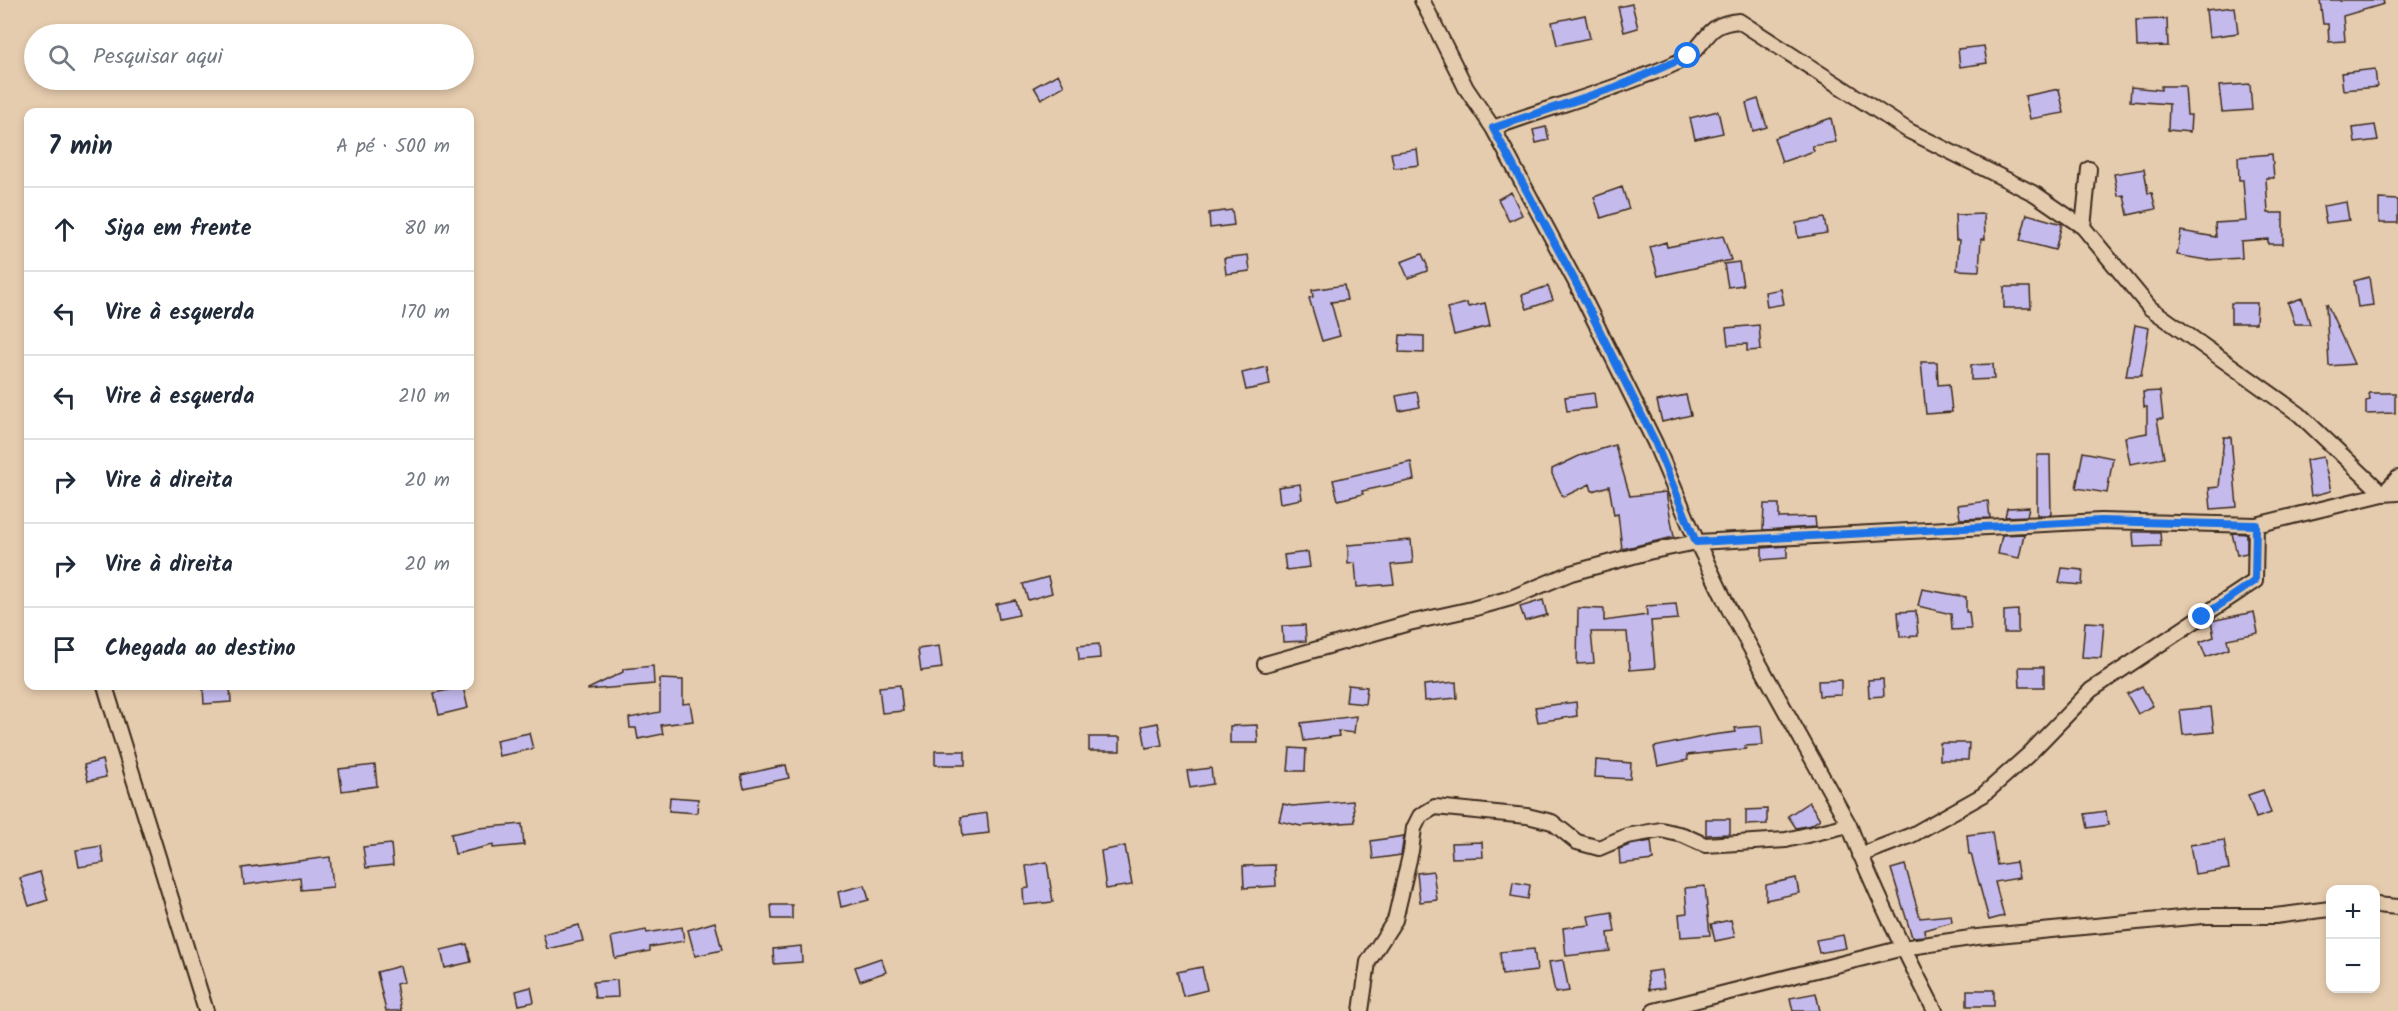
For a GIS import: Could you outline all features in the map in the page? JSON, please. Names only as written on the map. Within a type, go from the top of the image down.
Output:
[{"type":"street","points":[[1422,0],[1466,88],[1493,128],[1575,281],[1655,442],[1696,542],[1729,609],[1849,825],[1860,855],[1935,1011]]},
{"type":"street","points":[[1493,128],[1611,88],[1673,64],[1688,56],[1707,34],[1723,23],[1739,21],[1909,131],[2036,194],[2083,227],[2150,308],[2299,414],[2383,494]]},
{"type":"street","points":[[2083,227],[2089,169]]},
{"type":"street","points":[[2383,494],[2398,478]]},
{"type":"street","points":[[1265,664],[1409,623],[1511,598],[1571,573],[1648,552],[1696,542],[2101,521],[2256,525],[2383,494],[2398,493]]},
{"type":"street","points":[[1860,855],[1912,836],[1983,795],[2028,754],[2091,690],[2255,581],[2256,525]]},
{"type":"street","points":[[106,690],[206,1011]]},
{"type":"street","points":[[1361,1011],[1368,963],[1395,920],[1414,828],[1420,816],[1435,807],[1527,816],[1552,822],[1577,842],[1599,848],[1627,836],[1661,830],[1683,835],[1705,846],[1786,840],[1849,825]]},
{"type":"street","points":[[2380,905],[2398,907]]},
{"type":"street","points":[[1654,1011],[1903,948],[1977,937],[2178,918],[2275,916],[2326,910]]},
{"type":"building","points":[[2320,0],[2383,0],[2384,4],[2343,16],[2345,41],[2329,42],[2328,24],[2323,24]]},
{"type":"building","points":[[1632,4],[1638,28],[1624,32],[1618,7]]},
{"type":"building","points":[[2235,7],[2238,33],[2209,37],[2206,10]]},
{"type":"building","points":[[1585,15],[1590,38],[1557,45],[1552,22]]},
{"type":"building","points":[[2167,19],[2168,46],[2137,47],[2136,20]]},
{"type":"building","points":[[1984,46],[1987,63],[1960,67],[1958,49]]},
{"type":"building","points":[[2375,69],[2377,87],[2343,90],[2341,73]]},
{"type":"building","points":[[1058,74],[1064,86],[1041,99],[1034,87]]},
{"type":"building","points":[[2250,84],[2252,110],[2222,112],[2219,86]]},
{"type":"building","points":[[2161,86],[2185,86],[2187,115],[2191,115],[2190,132],[2168,130],[2169,104],[2130,101],[2131,87],[2161,90]]},
{"type":"building","points":[[2059,89],[2064,113],[2030,119],[2025,96]]},
{"type":"building","points":[[1758,99],[1767,127],[1753,131],[1746,103]]},
{"type":"building","points":[[1718,111],[1723,133],[1695,139],[1690,118]]},
{"type":"building","points":[[1831,118],[1836,142],[1812,146],[1814,151],[1782,162],[1774,138]]},
{"type":"building","points":[[2375,125],[2378,140],[2355,143],[2353,128]]},
{"type":"building","points":[[1546,127],[1549,140],[1536,143],[1533,130]]},
{"type":"building","points":[[1417,149],[1419,165],[1394,168],[1391,153]]},
{"type":"building","points":[[2272,154],[2274,178],[2266,178],[2268,213],[2283,213],[2283,244],[2268,244],[2268,239],[2241,241],[2242,258],[2206,260],[2177,255],[2181,231],[2216,237],[2215,223],[2246,221],[2243,180],[2239,180],[2238,157]]},
{"type":"building","points":[[2144,169],[2148,193],[2152,193],[2156,209],[2128,215],[2124,195],[2118,196],[2114,174]]},
{"type":"building","points":[[1622,187],[1629,209],[1601,218],[1594,197]]},
{"type":"building","points":[[1511,192],[1522,215],[1509,221],[1498,199]]},
{"type":"building","points":[[2379,199],[2398,200],[2398,223],[2379,223]]},
{"type":"building","points":[[2346,202],[2349,220],[2326,223],[2323,206]]},
{"type":"building","points":[[1232,210],[1234,225],[1210,228],[1209,213]]},
{"type":"building","points":[[1984,214],[1985,239],[1981,239],[1979,271],[1957,270],[1959,240],[1956,240],[1955,215]]},
{"type":"building","points":[[2027,214],[2062,224],[2055,250],[2020,241]]},
{"type":"building","points":[[1824,218],[1827,233],[1798,238],[1796,223]]},
{"type":"building","points":[[1723,236],[1731,260],[1658,276],[1650,247],[1666,242],[1667,247]]},
{"type":"building","points":[[1422,254],[1427,271],[1408,278],[1401,262]]},
{"type":"building","points":[[1248,255],[1250,271],[1226,274],[1224,258]]},
{"type":"building","points":[[1739,262],[1743,285],[1728,287],[1724,264]]},
{"type":"building","points":[[2369,277],[2373,305],[2358,307],[2354,281]]},
{"type":"building","points":[[1344,285],[1347,300],[1331,302],[1340,336],[1322,341],[1309,298],[1313,297],[1312,290]]},
{"type":"building","points":[[1548,286],[1553,300],[1527,309],[1522,295]]},
{"type":"building","points":[[2004,287],[2030,287],[2031,308],[2004,308]]},
{"type":"building","points":[[1781,289],[1784,304],[1767,307],[1765,292]]},
{"type":"building","points":[[2302,298],[2310,324],[2295,324],[2288,303]]},
{"type":"building","points":[[1467,303],[1468,307],[1485,303],[1490,326],[1454,335],[1447,308]]},
{"type":"building","points":[[2231,303],[2257,303],[2256,323],[2231,323]]},
{"type":"building","points":[[2327,304],[2354,364],[2329,366]]},
{"type":"building","points":[[1759,325],[1761,350],[1747,351],[1747,344],[1728,345],[1726,328]]},
{"type":"building","points":[[2135,325],[2149,328],[2141,376],[2126,376]]},
{"type":"building","points":[[1400,335],[1424,336],[1424,353],[1399,352]]},
{"type":"building","points":[[1921,362],[1937,362],[1938,385],[1949,384],[1952,412],[1926,414]]},
{"type":"building","points":[[1993,364],[1994,379],[1971,380],[1971,365]]},
{"type":"building","points":[[1267,367],[1270,385],[1246,390],[1242,373]]},
{"type":"building","points":[[2160,391],[2163,419],[2157,419],[2164,458],[2130,464],[2125,437],[2147,433],[2147,407],[2144,407],[2143,392]]},
{"type":"building","points":[[1417,392],[1420,407],[1399,411],[1396,396]]},
{"type":"building","points":[[1594,393],[1596,408],[1567,411],[1565,397]]},
{"type":"building","points":[[2369,393],[2395,393],[2395,413],[2366,414],[2366,401],[2370,400]]},
{"type":"building","points":[[1686,395],[1691,415],[1662,422],[1657,401]]},
{"type":"building","points":[[2224,437],[2231,437],[2237,507],[2211,509],[2209,488],[2219,487]]},
{"type":"building","points":[[1615,445],[1630,496],[1666,492],[1674,537],[1622,549],[1618,514],[1614,515],[1609,486],[1592,491],[1590,484],[1563,497],[1552,474],[1552,469],[1579,456]]},
{"type":"building","points":[[2083,452],[2113,458],[2107,493],[2076,488]]},
{"type":"building","points":[[2037,455],[2050,455],[2051,515],[2037,515]]},
{"type":"building","points":[[2323,457],[2331,491],[2311,496],[2306,460]]},
{"type":"building","points":[[1411,462],[1414,480],[1362,491],[1363,494],[1338,500],[1333,480]]},
{"type":"building","points":[[1300,484],[1302,499],[1280,503],[1278,487]]},
{"type":"building","points":[[1988,501],[1990,518],[1960,519],[1958,505]]},
{"type":"building","points":[[1764,504],[1779,504],[1779,518],[1815,517],[1816,527],[1763,530]]},
{"type":"building","points":[[2029,507],[2027,516],[2005,517],[2007,508]]},
{"type":"building","points":[[2133,532],[2160,532],[2161,546],[2134,547]]},
{"type":"building","points":[[2232,533],[2247,534],[2247,553],[2237,555]]},
{"type":"building","points":[[2024,534],[2019,558],[1998,554],[2002,535]]},
{"type":"building","points":[[1411,540],[1413,563],[1391,565],[1394,584],[1357,587],[1355,563],[1348,564],[1348,545]]},
{"type":"building","points":[[1787,546],[1787,558],[1762,560],[1762,548]]},
{"type":"building","points":[[1308,552],[1310,567],[1286,570],[1284,555]]},
{"type":"building","points":[[2062,568],[2083,570],[2082,585],[2059,583]]},
{"type":"building","points":[[1048,577],[1052,593],[1028,600],[1023,584]]},
{"type":"building","points":[[1922,589],[1966,597],[1966,612],[1969,612],[1971,629],[1952,630],[1951,614],[1918,606]]},
{"type":"building","points":[[1015,600],[1019,615],[999,619],[996,604]]},
{"type":"building","points":[[1543,600],[1547,615],[1525,621],[1520,607]]},
{"type":"building","points":[[1676,604],[1678,619],[1651,621],[1655,668],[1630,670],[1627,632],[1591,632],[1594,663],[1577,664],[1578,608],[1604,609],[1604,621],[1647,615],[1646,606]]},
{"type":"building","points":[[2018,610],[2018,633],[2004,633],[2004,611]]},
{"type":"building","points":[[1916,611],[1918,636],[1900,637],[1898,612]]},
{"type":"building","points":[[2254,612],[2258,633],[2227,639],[2229,649],[2206,657],[2200,642],[2214,637],[2211,621]]},
{"type":"building","points":[[2085,622],[2104,623],[2101,658],[2082,657]]},
{"type":"building","points":[[1305,625],[1306,641],[1283,642],[1282,626]]},
{"type":"building","points":[[1099,644],[1100,658],[1079,660],[1078,646]]},
{"type":"building","points":[[939,646],[942,668],[921,671],[918,649]]},
{"type":"building","points":[[653,666],[654,684],[588,690],[623,672],[623,669]]},
{"type":"building","points":[[2019,667],[2044,667],[2044,687],[2020,687]]},
{"type":"building","points":[[660,679],[683,680],[683,704],[690,703],[693,721],[661,725],[663,734],[638,739],[636,728],[630,728],[629,718],[660,712]]},
{"type":"building","points":[[1883,679],[1884,696],[1869,697],[1868,680]]},
{"type":"building","points":[[1841,680],[1841,695],[1819,696],[1818,681]]},
{"type":"building","points":[[1456,682],[1457,698],[1425,701],[1424,685]]},
{"type":"building","points":[[900,685],[903,711],[882,713],[879,687]]},
{"type":"building","points":[[1348,685],[1367,687],[1365,704],[1346,702]]},
{"type":"building","points":[[2142,686],[2153,706],[2138,714],[2127,694]]},
{"type":"building","points":[[203,690],[230,690],[231,702],[204,704]]},
{"type":"building","points":[[464,690],[468,708],[439,715],[434,693]]},
{"type":"building","points":[[1576,702],[1577,716],[1538,722],[1535,707]]},
{"type":"building","points":[[2211,707],[2214,732],[2183,735],[2180,710]]},
{"type":"building","points":[[1356,716],[1354,733],[1338,731],[1339,736],[1304,741],[1301,723]]},
{"type":"building","points":[[1158,723],[1162,745],[1146,748],[1142,726]]},
{"type":"building","points":[[1257,725],[1258,743],[1230,743],[1230,726]]},
{"type":"building","points":[[1761,726],[1763,745],[1687,755],[1688,760],[1658,766],[1654,747],[1736,732],[1735,728]]},
{"type":"building","points":[[529,733],[533,749],[499,756],[496,740]]},
{"type":"building","points":[[1089,737],[1120,737],[1120,751],[1089,751]]},
{"type":"building","points":[[1940,743],[1969,743],[1968,760],[1940,760]]},
{"type":"building","points":[[1290,748],[1306,749],[1305,771],[1288,771]]},
{"type":"building","points":[[935,751],[965,751],[965,765],[935,765]]},
{"type":"building","points":[[102,760],[106,777],[88,781],[84,765]]},
{"type":"building","points":[[1596,760],[1631,763],[1630,779],[1595,777]]},
{"type":"building","points":[[375,765],[377,786],[342,791],[339,769]]},
{"type":"building","points":[[786,765],[789,778],[744,788],[741,775]]},
{"type":"building","points":[[1211,768],[1213,784],[1190,788],[1187,771]]},
{"type":"building","points":[[2263,790],[2271,813],[2256,818],[2248,795]]},
{"type":"building","points":[[670,797],[698,799],[697,813],[669,811]]},
{"type":"building","points":[[1353,801],[1355,822],[1301,826],[1279,821],[1283,804],[1292,806]]},
{"type":"building","points":[[1809,802],[1820,819],[1811,825],[1796,828],[1788,816]]},
{"type":"building","points":[[1767,809],[1767,824],[1746,825],[1746,810]]},
{"type":"building","points":[[2106,811],[2108,825],[2088,828],[2085,814]]},
{"type":"building","points":[[987,813],[989,833],[963,836],[961,817]]},
{"type":"building","points":[[1706,819],[1730,819],[1730,834],[1706,835]]},
{"type":"building","points":[[522,824],[524,845],[493,848],[493,845],[455,854],[451,834],[479,828]]},
{"type":"building","points":[[1992,832],[1997,865],[2016,862],[2019,878],[1995,882],[2004,916],[1989,920],[1971,854],[1969,854],[1967,835]]},
{"type":"building","points":[[1404,836],[1401,855],[1373,859],[1371,841]]},
{"type":"building","points":[[2224,840],[2229,869],[2195,874],[2190,845]]},
{"type":"building","points":[[1651,841],[1653,860],[1620,864],[1619,849]]},
{"type":"building","points":[[1482,842],[1483,857],[1452,858],[1451,843]]},
{"type":"building","points":[[391,844],[393,865],[366,868],[363,847]]},
{"type":"building","points":[[101,846],[104,863],[79,867],[76,850]]},
{"type":"building","points":[[1125,846],[1132,885],[1106,889],[1101,851]]},
{"type":"building","points":[[330,857],[333,887],[301,890],[300,877],[244,885],[242,868]]},
{"type":"building","points":[[1047,862],[1053,902],[1024,905],[1023,889],[1029,888],[1026,866]]},
{"type":"building","points":[[1275,865],[1276,886],[1244,888],[1243,866]]},
{"type":"building","points":[[1905,865],[1920,918],[1951,915],[1952,922],[1924,930],[1925,936],[1912,937],[1891,869]]},
{"type":"building","points":[[1433,871],[1437,900],[1420,902],[1417,873]]},
{"type":"building","points":[[40,872],[48,900],[29,906],[20,878]]},
{"type":"building","points":[[1796,878],[1799,893],[1766,900],[1766,885]]},
{"type":"building","points":[[1513,882],[1530,885],[1528,899],[1511,896]]},
{"type":"building","points":[[865,885],[869,900],[841,907],[838,892]]},
{"type":"building","points":[[1705,886],[1710,935],[1681,937],[1679,914],[1687,913],[1685,888]]},
{"type":"building","points":[[771,905],[792,905],[792,919],[772,919]]},
{"type":"building","points":[[1612,912],[1615,932],[1608,933],[1610,951],[1566,956],[1563,928],[1590,925],[1588,916]]},
{"type":"building","points":[[1731,920],[1735,937],[1715,941],[1711,924]]},
{"type":"building","points":[[715,922],[722,950],[695,956],[688,930]]},
{"type":"building","points":[[579,925],[583,941],[547,949],[543,934]]},
{"type":"building","points":[[682,927],[684,941],[650,947],[650,951],[615,958],[611,937],[646,930],[647,933]]},
{"type":"building","points":[[1843,935],[1846,948],[1819,953],[1816,940]]},
{"type":"building","points":[[467,944],[471,962],[445,968],[441,950]]},
{"type":"building","points":[[801,946],[802,962],[774,964],[773,949]]},
{"type":"building","points":[[1534,949],[1537,971],[1502,975],[1500,952]]},
{"type":"building","points":[[881,958],[886,972],[860,981],[855,967]]},
{"type":"building","points":[[1563,960],[1569,991],[1555,993],[1549,962]]},
{"type":"building","points":[[400,966],[404,982],[396,984],[401,1011],[386,1011],[377,972]]},
{"type":"building","points":[[1202,967],[1207,990],[1183,996],[1177,972]]},
{"type":"building","points":[[1661,970],[1664,988],[1649,990],[1647,972]]},
{"type":"building","points":[[617,980],[618,997],[595,998],[593,982]]},
{"type":"building","points":[[531,987],[534,1002],[519,1005],[516,991]]},
{"type":"building","points":[[1967,990],[1994,990],[1994,1006],[1967,1006]]},
{"type":"building","points":[[1816,993],[1820,1011],[1793,1011],[1790,998]]},
{"type":"route","points":[[1688,56],[1622,85],[1534,112],[1493,128],[1575,281],[1655,442],[1696,542],[2101,521],[2256,525],[2255,581],[2202,617]]}]
